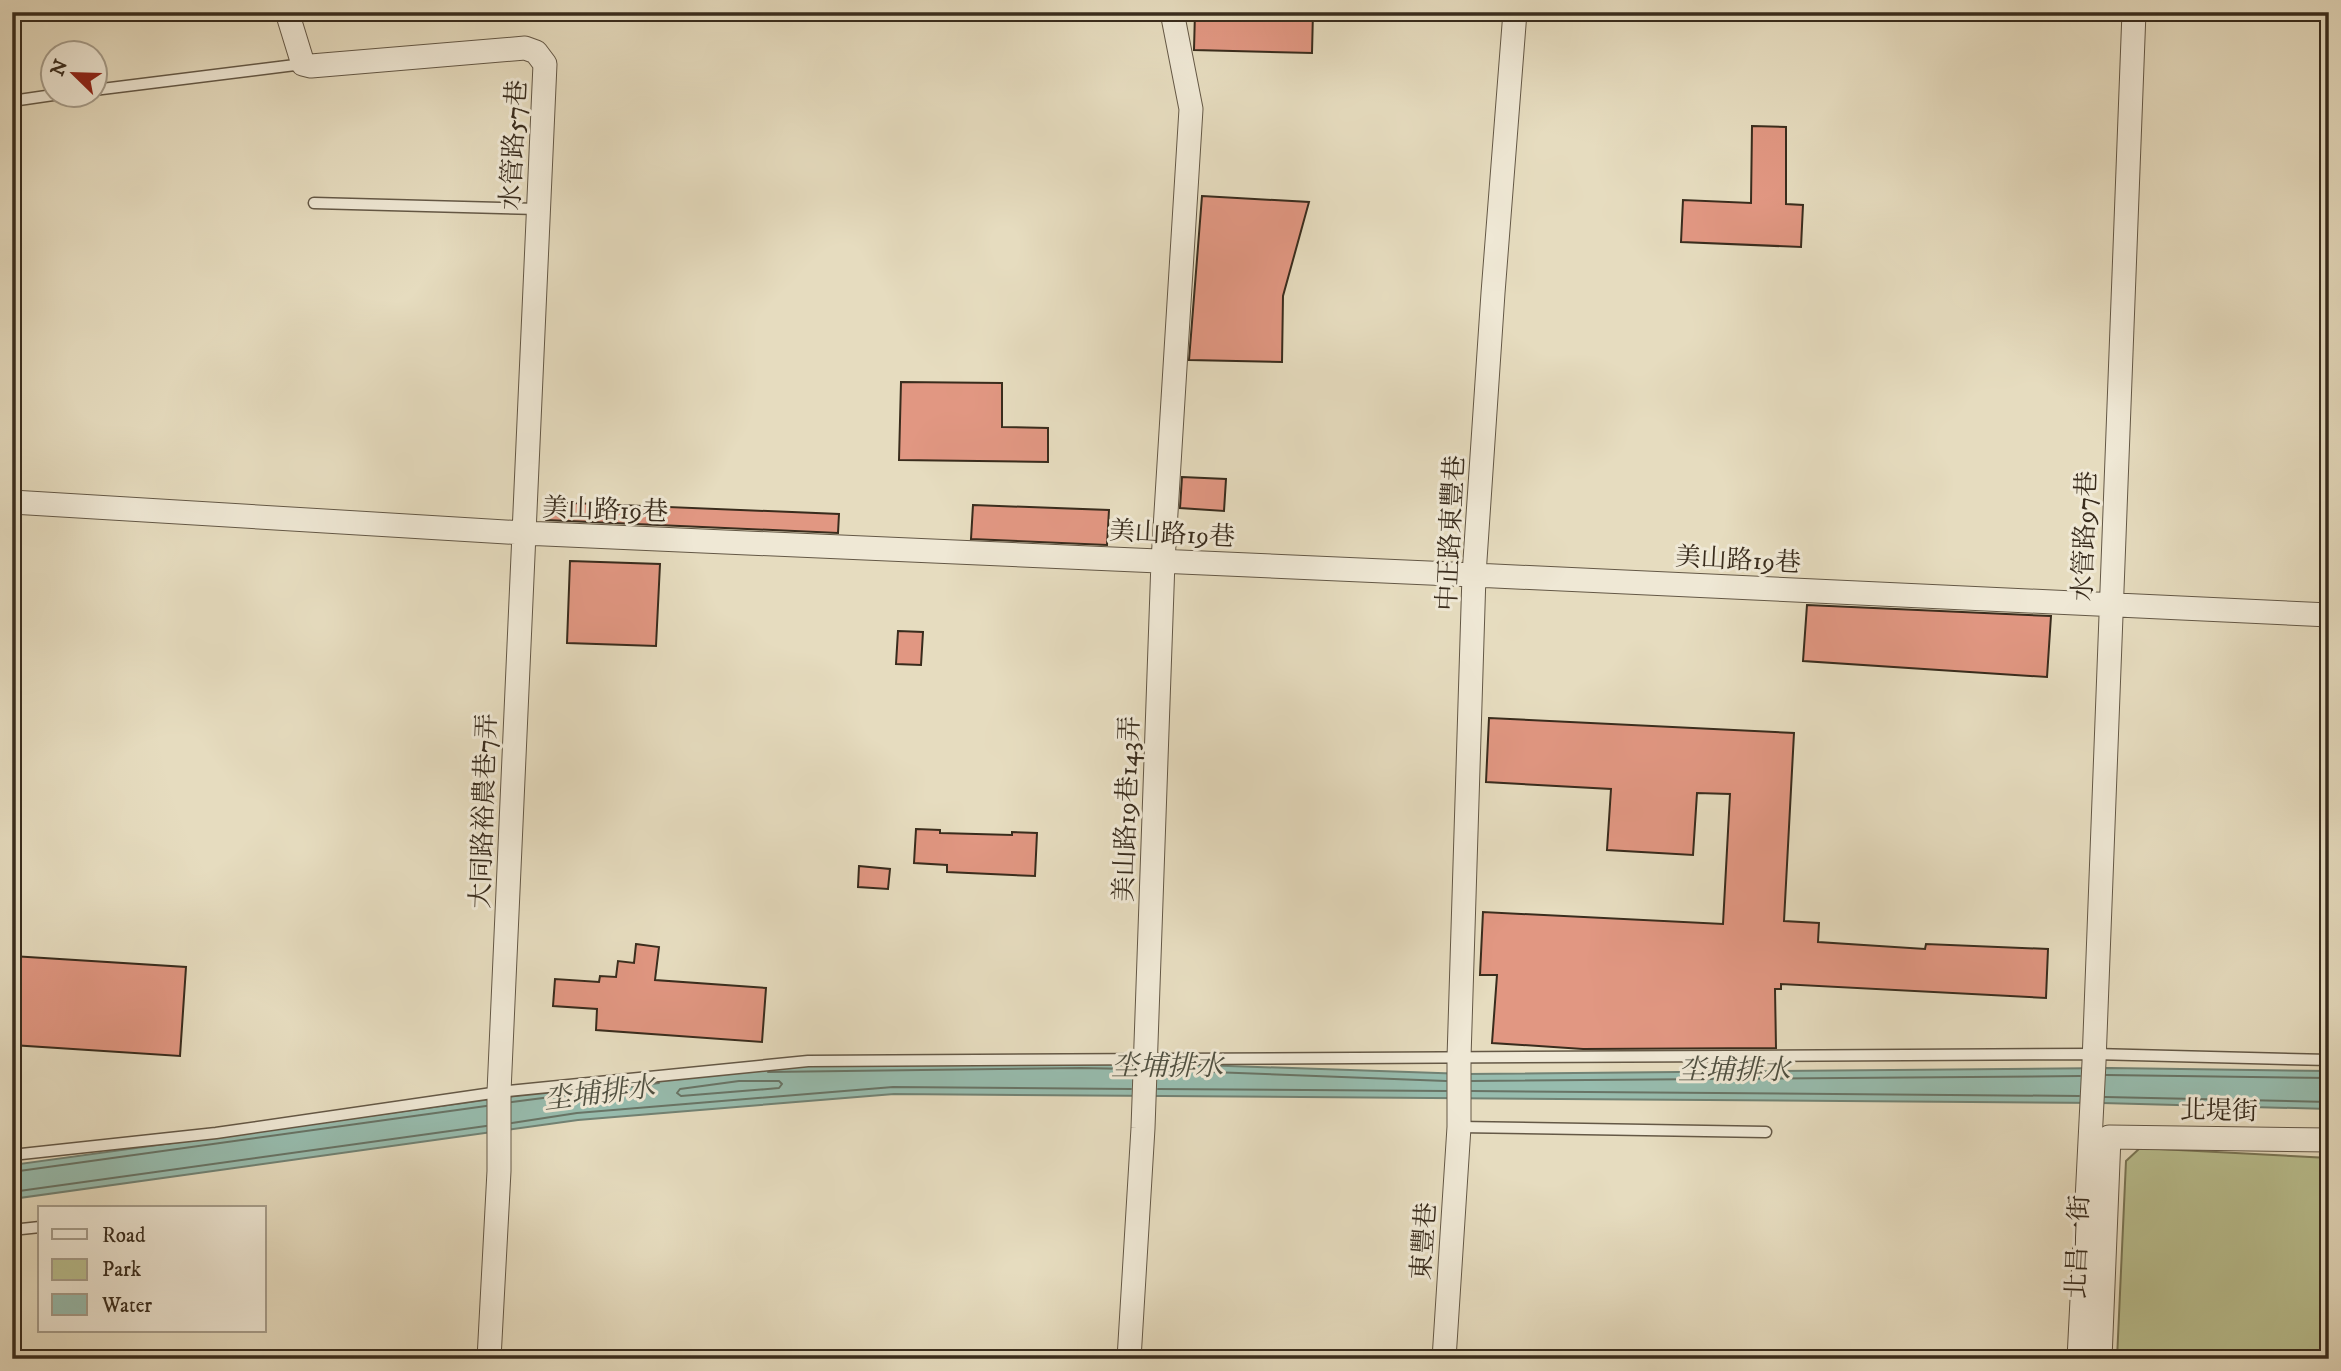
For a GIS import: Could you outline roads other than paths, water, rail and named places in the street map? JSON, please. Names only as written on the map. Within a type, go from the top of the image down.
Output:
[{"type":"street","points":[[287,12],[303,64]]},
{"type":"street","points":[[1163,561],[1191,109],[1172,12]]},
{"type":"street","name":"中正路東豐巷","points":[[1459,1127],[1458,1058],[1474,575],[1515,12]]},
{"type":"street","name":"水管路97巷","points":[[2100,1134],[2094,1058],[2109,605],[2134,12]]},
{"type":"street","name":"水管路57巷","points":[[303,64],[311,66],[525,48],[536,52],[545,64],[523,533]]},
{"type":"street","name":"美山路19巷","points":[[12,502],[523,533],[2329,615]]},
{"type":"street","name":"大同路裕農巷7弄","points":[[489,1359],[499,1171],[499,1092],[523,533]]},
{"type":"street","name":"美山路19巷143弄","points":[[1129,1359],[1143,1128],[1163,561]]},
{"type":"street","name":"東豐巷","points":[[1444,1359],[1459,1127]]},
{"type":"street","points":[[2079,1359],[2100,1134]]},
{"type":"street","name":"北堤街","points":[[2100,1134],[2329,1140]]},
{"type":"street","name":"北昌一街","points":[[2100,1134],[2100,1359]]},
{"type":"lane","points":[[108,88],[303,64]]},
{"type":"lane","points":[[12,101],[38,97]]},
{"type":"lane","points":[[314,203],[538,209]]},
{"type":"lane","points":[[12,1155],[216,1133],[499,1092],[808,1061],[1145,1058],[2329,1060]]},
{"type":"lane","points":[[1459,1127],[1766,1132]]},
{"type":"lane","points":[[12,1230],[38,1227]]},
{"type":"water","name":"坔埔排水","points":[[1082,1061],[1467,1074],[2110,1068],[2329,1071],[2329,1109],[2102,1103],[894,1094],[578,1120],[12,1199],[12,1165],[738,1065]]}]
